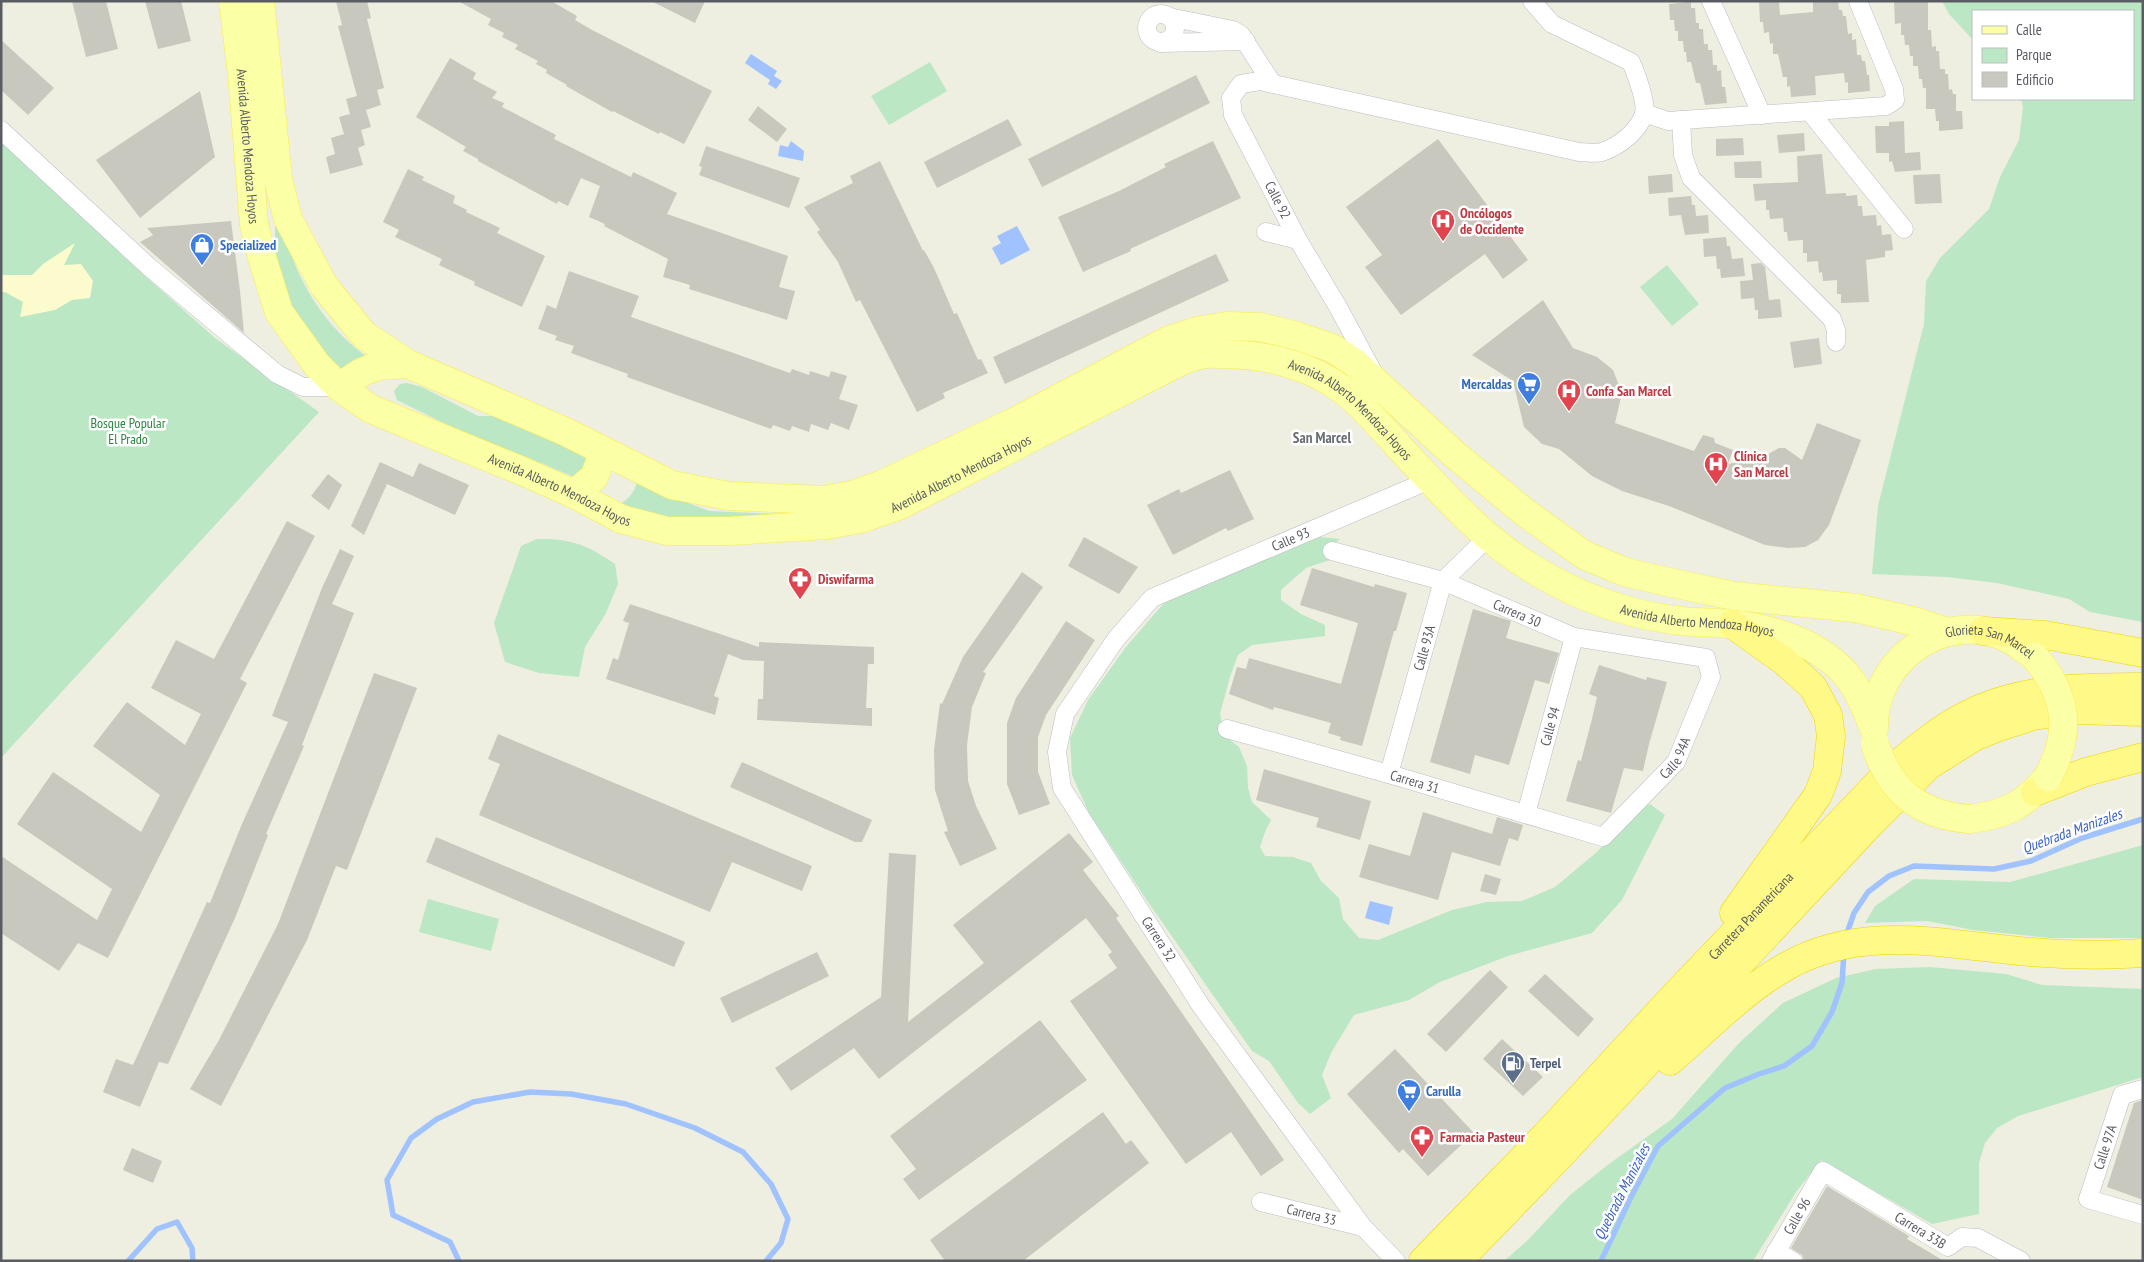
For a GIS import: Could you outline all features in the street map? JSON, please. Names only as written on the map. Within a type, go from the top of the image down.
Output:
[{"type":"highway","points":[[1675,996],[1813,804],[1822,784],[1829,760],[1830,725],[1820,696],[1794,669],[1732,624]]},
{"type":"highway","points":[[1983,631],[2045,635],[2143,653]]},
{"type":"highway","name":"Carretera Panamericana","points":[[1423,1261],[1545,1136],[1675,996],[1884,777],[1930,737],[1976,710],[2026,695],[2071,688],[2143,687]]},
{"type":"highway","name":"Carretera Panamericana","points":[[1458,1261],[1557,1159],[1864,830],[1928,766],[1974,737],[2033,716],[2075,710],[2143,712]]},
{"type":"highway","points":[[2042,785],[2143,758]]},
{"type":"highway","points":[[1557,1159],[1755,987],[1788,965],[1824,949],[1870,940],[1908,940],[2054,954],[2143,953]]},
{"type":"main road","name":"Avenida Alberto Mendoza Hoyos","points":[[233,1],[242,74],[254,224],[279,312],[317,365],[339,387],[371,409],[574,494],[621,520],[667,532],[730,531],[816,526],[860,520],[898,506],[1177,363],[1202,354],[1231,354],[1264,358],[1298,366],[1322,377],[1346,392],[1487,538],[1538,572],[1614,608],[1668,620],[1732,624],[1786,636],[1802,642],[1830,659],[1857,690],[1874,735]]},
{"type":"main road","name":"Avenida Alberto Mendoza Hoyos","points":[[260,1],[278,180],[288,219],[324,286],[364,335],[408,364],[500,402],[672,485],[729,496],[824,500],[852,494],[881,485],[1016,421],[1167,341],[1197,331],[1227,326],[1260,327],[1294,335],[1341,340],[1355,363],[1454,454],[1524,511],[1584,555],[1625,572],[1668,582],[1734,596],[1856,608],[1917,622],[1946,632]]},
{"type":"main road","points":[[339,387],[360,373],[377,366],[408,364]]},
{"type":"main road","points":[[574,494],[594,477],[604,452]]},
{"type":"main road","name":"Glorieta San Marcel","points":[[1983,631],[2002,636],[2020,645],[2035,657],[2047,671],[2062,705],[2064,724],[2062,743],[2057,760],[2042,785],[2021,804],[2005,812],[1988,817],[1951,818],[1916,804],[1890,778],[1881,762],[1874,735],[1875,708],[1880,690],[1894,667],[1913,647],[1929,638],[1946,632],[1983,631]]},
{"type":"street","points":[[1246,41],[1160,42],[1169,40],[1174,33],[1174,24],[1169,17],[1233,30],[1246,41],[1266,82],[1579,152],[1601,153],[1620,143],[1634,132],[1644,113],[1636,75],[1631,62],[1552,24],[1532,1]]},
{"type":"street","points":[[1711,1],[1762,115]]},
{"type":"street","points":[[1644,113],[1668,121],[1886,106],[1895,100],[1894,89],[1858,1]]},
{"type":"street","name":"Calle 92","points":[[1266,82],[1241,84],[1231,98],[1233,115],[1298,240],[1338,307],[1341,340]]},
{"type":"street","points":[[1810,112],[1904,229]]},
{"type":"street","points":[[1681,120],[1683,155],[1691,178],[1832,319],[1836,330],[1836,342]]},
{"type":"street","points":[[1,130],[148,266],[277,374],[303,387],[339,387]]},
{"type":"street","points":[[1266,232],[1298,240]]},
{"type":"street","name":"Calle 93","points":[[1152,598],[1430,480]]},
{"type":"street","points":[[1443,581],[1487,538]]},
{"type":"street","name":"Carrera 30","points":[[1332,551],[1443,581],[1574,637],[1706,658]]},
{"type":"street","name":"Calle 93A","points":[[1389,774],[1443,581]]},
{"type":"street","name":"Carrera 32","points":[[1152,598],[1116,639],[1065,714],[1058,752],[1062,788],[1201,1006],[1363,1227],[1396,1261]]},
{"type":"street","name":"Calle 94","points":[[1526,814],[1574,637]]},
{"type":"street","name":"Calle 94A","points":[[1603,837],[1676,762],[1711,676],[1706,658]]},
{"type":"street","name":"Carrera 31","points":[[1227,729],[1603,837]]},
{"type":"street","name":"Calle 97A","points":[[2143,1089],[2122,1095],[2088,1199],[2143,1215]]},
{"type":"street","name":"Carrera 33B","points":[[1823,1171],[1944,1254],[1962,1237],[1978,1238],[2021,1261]]},
{"type":"street","name":"Calle 96","points":[[1774,1256],[1823,1171]]},
{"type":"street","name":"Carrera 33","points":[[1261,1202],[1363,1227]]},
{"type":"street","points":[[1774,1256],[1793,1261]]},
{"type":"green space","points":[[1942,1],[2143,1],[2143,622],[2090,612],[2069,599],[1997,583],[1947,577],[1872,574],[1878,506],[1924,324],[1926,281],[1940,258],[1989,209],[2000,177],[2019,140],[2023,107],[2021,100],[2134,100],[2134,10],[1972,10],[1972,39],[1949,14]]},
{"type":"green space","points":[[930,62],[947,91],[889,125],[871,96]]},
{"type":"green space","name":"Bosque Popular El Prado","points":[[1,137],[125,258],[215,338],[319,412],[1,758]]},
{"type":"green space","points":[[275,179],[287,240],[300,276],[309,293],[345,338],[375,362],[342,381],[320,356],[289,301],[275,255]]},
{"type":"green space","points":[[1667,265],[1699,304],[1672,326],[1640,287]]},
{"type":"green space","points":[[407,383],[422,387],[478,416],[504,416],[593,458],[583,481],[541,463],[529,465],[397,400],[394,391],[400,384]]},
{"type":"green space","points":[[638,477],[668,495],[709,511],[777,514],[828,513],[778,524],[652,517],[622,503],[633,492]]},
{"type":"green space","points":[[1310,536],[1340,539],[1325,552],[1330,560],[1306,568],[1281,590],[1281,600],[1301,614],[1325,625],[1325,636],[1252,645],[1238,655],[1220,714],[1224,735],[1239,747],[1247,766],[1248,788],[1252,802],[1271,820],[1260,847],[1265,856],[1293,857],[1311,863],[1321,881],[1339,898],[1343,919],[1359,938],[1378,940],[1452,910],[1487,902],[1522,901],[1555,887],[1597,852],[1636,811],[1650,804],[1665,815],[1622,900],[1592,933],[1508,956],[1440,982],[1409,1000],[1354,1015],[1331,1053],[1322,1075],[1331,1098],[1310,1114],[1298,1103],[1269,1061],[1252,1051],[1148,902],[1089,813],[1072,775],[1070,738],[1088,700],[1126,647],[1164,603]]},
{"type":"green space","points":[[537,539],[569,541],[587,547],[615,564],[618,584],[606,613],[585,647],[579,677],[539,673],[505,662],[494,623],[521,546]]},
{"type":"green space","points":[[2143,845],[2143,938],[2050,938],[1973,930],[1927,921],[1865,923],[1875,906],[1914,879],[2010,882]]},
{"type":"green space","points":[[428,899],[499,919],[491,951],[419,932]]},
{"type":"green space","points":[[1930,967],[2006,974],[2042,985],[2143,989],[2143,1077],[2018,1116],[1997,1128],[1985,1143],[1979,1163],[1979,1214],[1932,1224],[1821,1160],[1796,1192],[1753,1261],[1504,1261],[1527,1241],[1570,1195],[1609,1164],[1672,1119],[1739,1043],[1783,1003],[1836,978],[1876,969]]},
{"type":"sand","points":[[75,243],[64,265],[81,264],[93,281],[90,298],[72,300],[55,310],[20,317],[23,302],[5,292],[1,292],[1,275],[32,275],[43,264]]},
{"type":"water","points":[[751,54],[777,71],[774,76],[782,81],[776,89],[768,84],[770,80],[745,63]]},
{"type":"water","points":[[791,141],[804,151],[803,161],[778,156],[780,145],[788,147]]},
{"type":"water","points":[[1017,226],[1030,250],[1001,265],[992,248],[1001,243],[997,236]]},
{"type":"water","points":[[1370,901],[1393,907],[1389,925],[1365,918]]},
{"type":"building","points":[[72,1],[106,1],[118,49],[86,57]]},
{"type":"building","points":[[145,1],[181,1],[191,41],[158,49]]},
{"type":"building","points":[[336,1],[367,1],[371,18],[367,19],[384,88],[377,90],[381,105],[366,110],[371,127],[361,130],[365,145],[358,148],[363,165],[330,174],[326,157],[335,154],[331,138],[344,134],[339,117],[350,114],[346,99],[357,96],[338,26],[342,25]]},
{"type":"building","points":[[458,1],[551,1],[577,16],[575,20],[592,30],[712,91],[684,144],[612,112],[566,86],[546,73],[547,70],[536,64],[538,61],[515,49],[518,45],[502,37],[504,33],[488,25],[491,19]]},
{"type":"building","points":[[651,1],[705,1],[695,23]]},
{"type":"building","points":[[1759,1],[1779,1],[1780,15],[1813,12],[1813,1],[1838,1],[1839,10],[1842,10],[1843,16],[1846,16],[1848,34],[1852,33],[1852,40],[1856,39],[1857,55],[1861,55],[1862,61],[1865,61],[1867,75],[1869,75],[1870,91],[1848,93],[1848,82],[1845,83],[1844,73],[1815,76],[1816,95],[1791,97],[1790,86],[1787,87],[1787,77],[1783,77],[1778,54],[1773,54],[1773,43],[1770,44],[1769,32],[1764,33],[1763,22],[1760,22]]},
{"type":"building","points":[[1894,1],[1928,1],[1928,30],[1931,30],[1932,47],[1936,46],[1936,51],[1939,51],[1940,69],[1945,69],[1945,74],[1948,74],[1949,90],[1952,89],[1953,94],[1956,94],[1956,111],[1962,111],[1963,129],[1939,131],[1939,121],[1936,121],[1935,109],[1926,109],[1926,88],[1923,88],[1922,79],[1919,79],[1918,66],[1913,66],[1913,56],[1910,56],[1909,45],[1905,45],[1904,35],[1901,35],[1901,23],[1895,24]]},
{"type":"building","points":[[1691,2],[1691,8],[1695,8],[1696,23],[1699,23],[1699,29],[1703,29],[1704,44],[1708,44],[1708,50],[1712,50],[1713,65],[1717,65],[1717,71],[1721,70],[1722,87],[1725,87],[1727,103],[1705,105],[1700,83],[1696,83],[1691,62],[1687,62],[1683,41],[1678,41],[1678,31],[1675,31],[1674,20],[1670,20],[1669,4]]},
{"type":"building","points":[[1,40],[54,88],[28,115],[1,90]]},
{"type":"building","points":[[450,58],[476,73],[473,79],[497,92],[492,98],[504,103],[502,107],[556,135],[554,139],[631,177],[633,172],[677,193],[667,214],[788,256],[779,287],[795,291],[787,320],[689,289],[690,285],[663,277],[668,259],[589,217],[600,186],[581,178],[568,206],[558,201],[557,204],[478,161],[478,159],[463,151],[466,147],[416,117]]},
{"type":"building","points":[[1196,75],[1210,103],[1042,187],[1028,159]]},
{"type":"building","points":[[200,91],[215,157],[140,218],[96,160]]},
{"type":"building","points":[[758,106],[787,129],[777,142],[748,120]]},
{"type":"building","points":[[1008,119],[1022,145],[937,188],[924,162]]},
{"type":"building","points":[[1904,121],[1905,153],[1920,152],[1921,170],[1895,172],[1892,161],[1889,162],[1889,153],[1876,153],[1875,126],[1889,126],[1889,122]]},
{"type":"building","points":[[1804,133],[1805,151],[1779,153],[1777,135]]},
{"type":"building","points":[[1743,138],[1744,155],[1716,156],[1716,139]]},
{"type":"building","points":[[1438,139],[1528,260],[1503,279],[1485,254],[1401,315],[1365,267],[1382,255],[1346,207]]},
{"type":"building","points":[[1213,141],[1241,198],[1083,272],[1058,217],[1119,191],[1166,167],[1164,164]]},
{"type":"building","points":[[706,146],[800,178],[789,208],[699,175],[702,167],[699,166]]},
{"type":"building","points":[[1822,154],[1826,194],[1846,193],[1846,196],[1857,195],[1858,206],[1862,206],[1863,216],[1876,215],[1877,226],[1881,225],[1882,235],[1891,234],[1893,250],[1885,251],[1885,257],[1866,260],[1869,302],[1841,303],[1841,294],[1837,294],[1837,280],[1823,281],[1822,272],[1819,273],[1818,261],[1807,262],[1807,253],[1803,253],[1803,240],[1788,241],[1787,232],[1784,232],[1783,218],[1770,219],[1769,210],[1766,210],[1766,200],[1755,201],[1753,184],[1798,182],[1797,156]]},
{"type":"building","points":[[880,161],[923,251],[934,268],[954,314],[957,313],[978,360],[981,359],[988,373],[943,393],[945,398],[917,412],[860,300],[856,302],[838,262],[817,232],[820,230],[804,207],[853,183],[850,176]]},
{"type":"building","points":[[1761,161],[1762,178],[1735,178],[1734,162]]},
{"type":"building","points":[[408,169],[424,177],[422,180],[455,196],[453,203],[467,210],[466,212],[500,228],[497,233],[545,256],[522,307],[474,285],[475,282],[439,265],[442,259],[395,237],[399,230],[383,222]]},
{"type":"building","points":[[1672,174],[1673,192],[1649,194],[1648,176]]},
{"type":"building","points":[[1940,174],[1942,203],[1915,204],[1913,175]]},
{"type":"building","points":[[1691,196],[1692,205],[1695,205],[1696,216],[1708,215],[1709,233],[1685,235],[1681,215],[1669,216],[1668,198]]},
{"type":"building","name":"Specialized","points":[[231,221],[244,333],[140,242],[153,235],[147,228]]},
{"type":"building","points":[[1726,237],[1732,259],[1743,258],[1745,276],[1721,278],[1720,269],[1717,269],[1716,256],[1704,257],[1703,239]]},
{"type":"building","points":[[1216,254],[1229,281],[1005,384],[993,357]]},
{"type":"building","points":[[1761,263],[1765,267],[1769,300],[1780,299],[1782,317],[1758,319],[1758,310],[1755,310],[1754,298],[1741,299],[1740,281],[1753,280],[1751,264]]},
{"type":"building","points":[[569,271],[639,296],[631,317],[790,373],[792,369],[809,375],[810,371],[829,377],[831,371],[847,376],[839,399],[858,405],[849,430],[831,423],[828,430],[811,424],[809,432],[792,426],[790,431],[773,425],[771,429],[627,377],[628,374],[571,353],[574,346],[555,340],[557,336],[538,329],[547,305],[556,309]]},
{"type":"building","points":[[1543,300],[1573,348],[1597,357],[1613,370],[1622,393],[1615,423],[1694,451],[1703,435],[1714,438],[1715,443],[1733,450],[1728,464],[1761,458],[1779,448],[1785,448],[1802,460],[1817,423],[1861,440],[1829,525],[1818,540],[1805,547],[1788,548],[1765,545],[1669,506],[1622,491],[1592,476],[1559,449],[1542,444],[1524,427],[1513,381],[1472,355]]},
{"type":"building","points":[[1819,338],[1822,364],[1794,368],[1790,342]]},
{"type":"building","points":[[380,462],[413,477],[419,463],[469,485],[455,515],[387,484],[364,535],[351,526]]},
{"type":"building","points":[[1230,470],[1254,519],[1228,531],[1226,528],[1173,555],[1147,505],[1179,489],[1181,493]]},
{"type":"building","points":[[328,474],[342,485],[329,510],[311,496]]},
{"type":"building","points":[[287,521],[315,536],[240,679],[247,683],[108,958],[78,943],[59,971],[1,933],[1,856],[97,920],[112,889],[17,824],[53,772],[141,832],[160,795],[93,746],[127,702],[185,745],[201,714],[151,688],[176,640],[214,659]]},
{"type":"building","points":[[1084,537],[1138,567],[1119,594],[1068,566]]},
{"type":"building","points":[[340,549],[354,556],[332,604],[354,613],[302,745],[304,746],[266,834],[268,835],[235,918],[168,1064],[159,1062],[140,1107],[103,1092],[116,1059],[133,1065],[207,902],[210,903],[242,824],[288,722],[272,716],[322,588]]},
{"type":"building","points":[[1312,568],[1374,587],[1375,584],[1407,593],[1396,631],[1394,631],[1362,746],[1340,740],[1341,737],[1328,733],[1331,723],[1274,707],[1273,710],[1229,694],[1237,667],[1246,669],[1249,658],[1341,684],[1358,623],[1300,605]]},
{"type":"building","points":[[1022,572],[1043,587],[983,672],[986,673],[972,707],[967,745],[968,781],[976,806],[997,849],[960,866],[944,832],[948,831],[935,790],[934,750],[940,703],[942,704],[963,657]]},
{"type":"building","points":[[630,604],[759,647],[759,642],[874,647],[874,664],[868,664],[866,708],[872,708],[872,726],[757,720],[758,699],[763,699],[764,661],[743,660],[728,654],[714,696],[719,698],[715,715],[606,679],[613,658],[618,660],[629,623],[623,621]]},
{"type":"building","points":[[1473,609],[1511,621],[1506,638],[1559,653],[1549,684],[1535,680],[1509,765],[1475,755],[1470,774],[1430,762]]},
{"type":"building","points":[[1066,621],[1095,640],[1046,715],[1038,737],[1038,772],[1050,804],[1019,815],[1007,784],[1007,723],[1016,698]]},
{"type":"building","points":[[1599,665],[1646,680],[1647,677],[1667,682],[1643,771],[1624,768],[1611,813],[1566,801],[1578,760],[1581,761],[1592,719],[1597,697],[1589,694]]},
{"type":"building","points":[[374,673],[417,688],[347,870],[336,866],[307,940],[221,1106],[190,1089],[219,1040],[278,924]]},
{"type":"building","points":[[498,734],[812,866],[802,891],[732,862],[710,912],[479,815],[500,764],[488,759]]},
{"type":"building","points":[[742,762],[872,820],[862,842],[855,842],[730,787]]},
{"type":"building","points":[[1264,769],[1371,801],[1360,840],[1316,827],[1319,818],[1256,800]]},
{"type":"building","points":[[1423,812],[1492,834],[1497,817],[1523,825],[1518,841],[1509,838],[1500,866],[1452,852],[1438,900],[1359,877],[1369,844],[1410,856]]},
{"type":"building","points":[[1069,833],[1093,862],[1083,870],[1119,916],[1116,918],[1284,1160],[1261,1176],[1231,1132],[1186,1164],[1070,1001],[1117,968],[1108,955],[1112,952],[1086,918],[879,1079],[854,1048],[791,1091],[775,1068],[881,997],[889,853],[916,855],[908,1022],[984,963],[953,925]]},
{"type":"building","points":[[436,837],[685,942],[674,967],[426,862]]},
{"type":"building","points":[[1485,874],[1501,879],[1496,895],[1480,891]]},
{"type":"building","points":[[817,952],[829,976],[732,1023],[720,998]]},
{"type":"building","points":[[1490,970],[1508,987],[1446,1052],[1427,1034]]},
{"type":"building","points":[[1545,974],[1594,1019],[1578,1037],[1528,991]]},
{"type":"building","points":[[1040,1020],[1087,1080],[919,1200],[903,1179],[916,1169],[890,1136]]},
{"type":"building","points":[[1502,1039],[1543,1077],[1523,1096],[1483,1059]]},
{"type":"building","name":"Carulla","points":[[1395,1049],[1474,1133],[1428,1176],[1403,1149],[1399,1153],[1347,1094]]},
{"type":"building","points":[[2143,1100],[2143,1200],[2107,1187],[2134,1103]]},
{"type":"building","points":[[1103,1112],[1126,1144],[1131,1140],[1149,1163],[1023,1261],[945,1261],[930,1240]]},
{"type":"building","points":[[132,1148],[162,1161],[153,1183],[123,1170]]},
{"type":"building","points":[[1827,1186],[1909,1236],[1907,1239],[1944,1261],[1804,1261],[1802,1255],[1791,1248]]},
{"type":"waterway","name":"Quebrada Manizales","points":[[1846,936],[1854,913],[1868,892],[1889,876],[1914,866],[1994,869],[2031,861],[2082,838],[2143,819]]},
{"type":"waterway","name":"Quebrada Manizales","points":[[1601,1261],[1631,1197],[1658,1146],[1725,1088],[1784,1066],[1812,1046],[1832,1012],[1842,983],[1844,952]]},
{"type":"waterway","name":"Quebrada Manizales","points":[[459,1261],[450,1242],[393,1215],[387,1180],[411,1138],[437,1119],[473,1102],[530,1092],[571,1094],[626,1104],[695,1128],[743,1152],[771,1184],[788,1219],[781,1243],[766,1261]]},
{"type":"waterway","name":"Quebrada Manizales","points":[[128,1261],[157,1229],[177,1222],[192,1248],[193,1261]]},
{"type":"place","name":"Oncólogos de Occidente","points":[[1443,242]]},
{"type":"place","name":"Specialized","points":[[202,266]]},
{"type":"place","name":"Mercaldas","points":[[1529,405]]},
{"type":"place","name":"Confa San Marcel","points":[[1569,412]]},
{"type":"place","name":"Clínica San Marcel","points":[[1716,485]]},
{"type":"place","name":"Diswifarma","points":[[800,600]]},
{"type":"place","name":"Terpel","points":[[1513,1084]]},
{"type":"place","name":"Carulla","points":[[1409,1112]]},
{"type":"place","name":"Farmacia Pasteur","points":[[1422,1158]]},
{"type":"district","name":"San Marcel","points":[[1322,438]]}]
